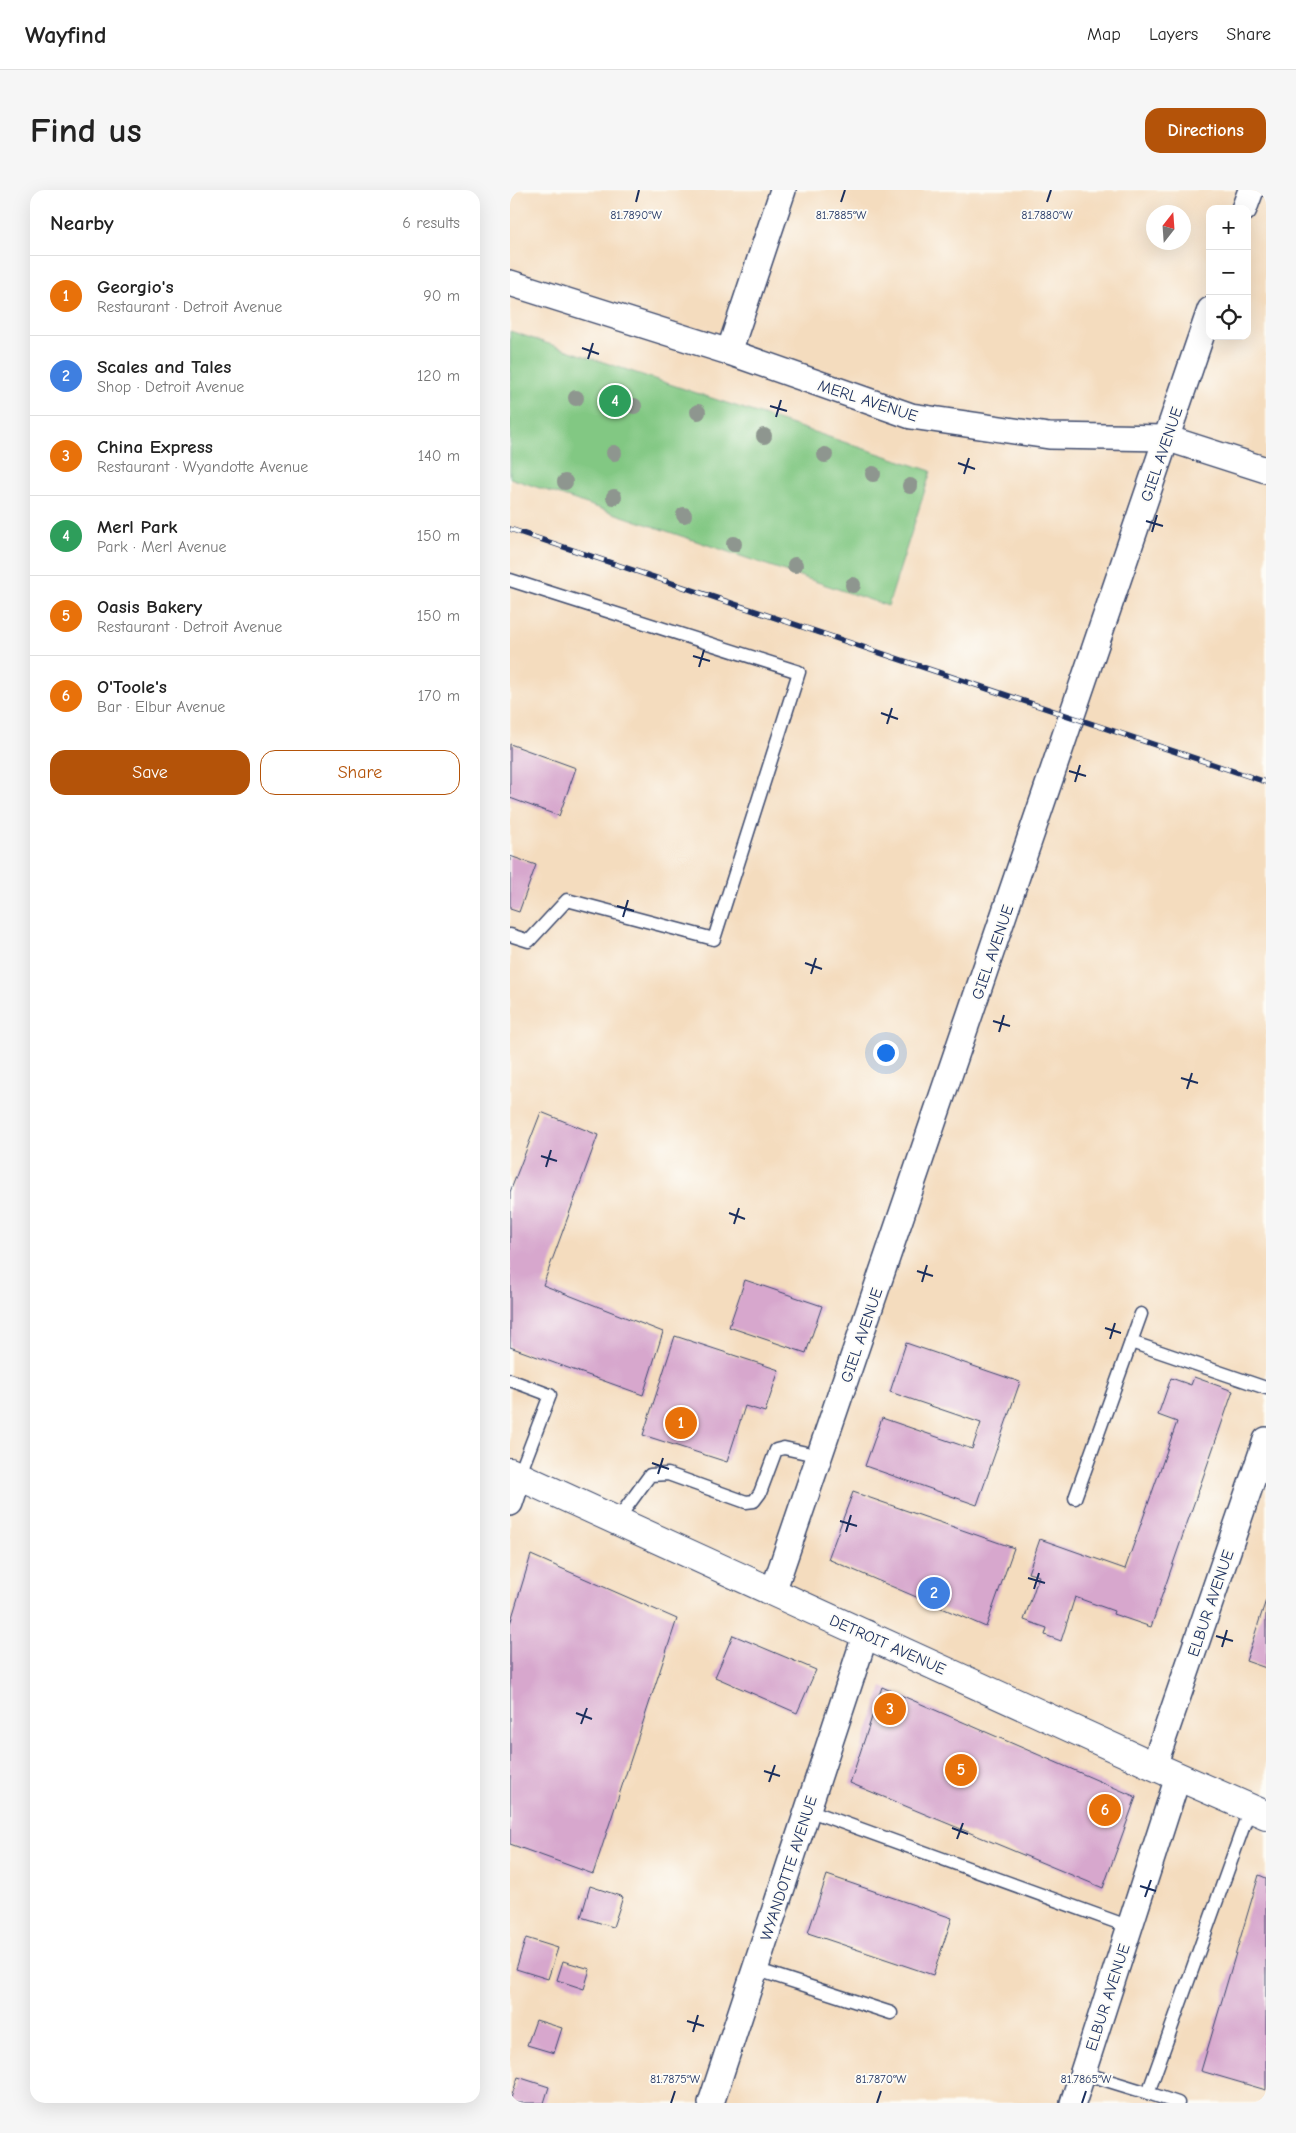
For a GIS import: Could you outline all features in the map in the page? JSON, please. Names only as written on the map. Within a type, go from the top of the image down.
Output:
[{"type":"main road","name":"DETROIT AVENUE","points":[[515,1474],[1258,1812]]},
{"type":"street","points":[[729,352],[783,190]]},
{"type":"street","points":[[1245,205],[1251,190]]},
{"type":"street","name":"MERL AVENUE","points":[[510,282],[729,352],[911,416],[1049,436],[1166,438],[1266,470]]},
{"type":"street","name":"GIEL AVENUE","points":[[773,1592],[1206,322]]},
{"type":"street","name":"ELBUR AVENUE","points":[[1073,2103],[1130,1927],[1166,1771],[1266,1440]]},
{"type":"street","points":[[510,1503],[515,1474]]},
{"type":"street","name":"WYANDOTTE AVENUE","points":[[711,2103],[866,1633]]},
{"type":"lane","points":[[510,580],[799,672],[714,939],[567,900],[529,941],[510,935]]},
{"type":"lane","points":[[1075,1498],[1141,1314]]},
{"type":"lane","points":[[1131,1342],[1266,1388]]},
{"type":"lane","points":[[510,1380],[550,1395],[515,1474]]},
{"type":"lane","points":[[617,1520],[650,1475],[668,1474],[746,1502],[754,1501],[760,1493],[776,1450],[784,1448],[820,1456]]},
{"type":"lane","points":[[808,1810],[1130,1927]]},
{"type":"lane","points":[[1148,2093],[1258,1812]]},
{"type":"lane","points":[[755,1969],[890,2012]]},
{"type":"lane","points":[[1083,2073],[1178,2103]]},
{"type":"green space","points":[[510,331],[931,471],[888,606],[510,478]]},
{"type":"building","points":[[510,744],[576,768],[559,816],[510,798]]},
{"type":"building","points":[[510,856],[536,865],[519,912],[510,909]]},
{"type":"building","points":[[541,1112],[598,1135],[543,1285],[663,1332],[643,1395],[510,1347],[510,1192]]},
{"type":"building","points":[[745,1280],[822,1306],[806,1353],[729,1327]]},
{"type":"building","points":[[675,1336],[779,1370],[765,1412],[745,1406],[727,1462],[643,1435]]},
{"type":"building","points":[[906,1343],[1020,1382],[977,1505],[865,1466],[882,1418],[972,1449],[981,1423],[890,1392]]},
{"type":"building","points":[[1194,1377],[1233,1391],[1151,1627],[1113,1614],[1114,1611],[1075,1597],[1061,1641],[1045,1635],[1047,1628],[1024,1620],[1039,1576],[1028,1573],[1040,1539],[1125,1569],[1177,1422],[1158,1415],[1171,1378],[1191,1385]]},
{"type":"building","points":[[853,1492],[1014,1548],[986,1627],[828,1559]]},
{"type":"building","points":[[531,1555],[677,1619],[593,1874],[510,1844],[510,1624]]},
{"type":"building","points":[[1266,1600],[1266,1668],[1246,1661]]},
{"type":"building","points":[[733,1635],[816,1670],[797,1713],[715,1677]]},
{"type":"building","points":[[882,1687],[1136,1797],[1103,1888],[850,1783]]},
{"type":"building","points":[[827,1875],[952,1918],[933,1975],[808,1933]]},
{"type":"building","points":[[1259,1875],[1266,1878],[1266,2090],[1201,2071]]},
{"type":"building","points":[[590,1886],[623,1897],[613,1927],[581,1917]]},
{"type":"building","points":[[526,1938],[558,1948],[548,1979],[516,1969]]},
{"type":"building","points":[[563,1961],[590,1969],[584,1989],[557,1980]]},
{"type":"building","points":[[536,2020],[562,2028],[554,2053],[527,2045]]},
{"type":"building","points":[[518,2077],[549,2087],[544,2103],[517,2103],[510,2101]]},
{"type":"railway","points":[[510,529],[1266,782]]},
{"type":"place","name":"Merl Park","points":[[615,401]]},
{"type":"place","name":"Georgio's","points":[[681,1423]]},
{"type":"place","name":"Scales and Tales","points":[[934,1593]]},
{"type":"place","name":"China Express","points":[[890,1709]]},
{"type":"place","name":"Oasis Bakery","points":[[961,1770]]},
{"type":"place","name":"O'Toole's","points":[[1105,1810]]}]
